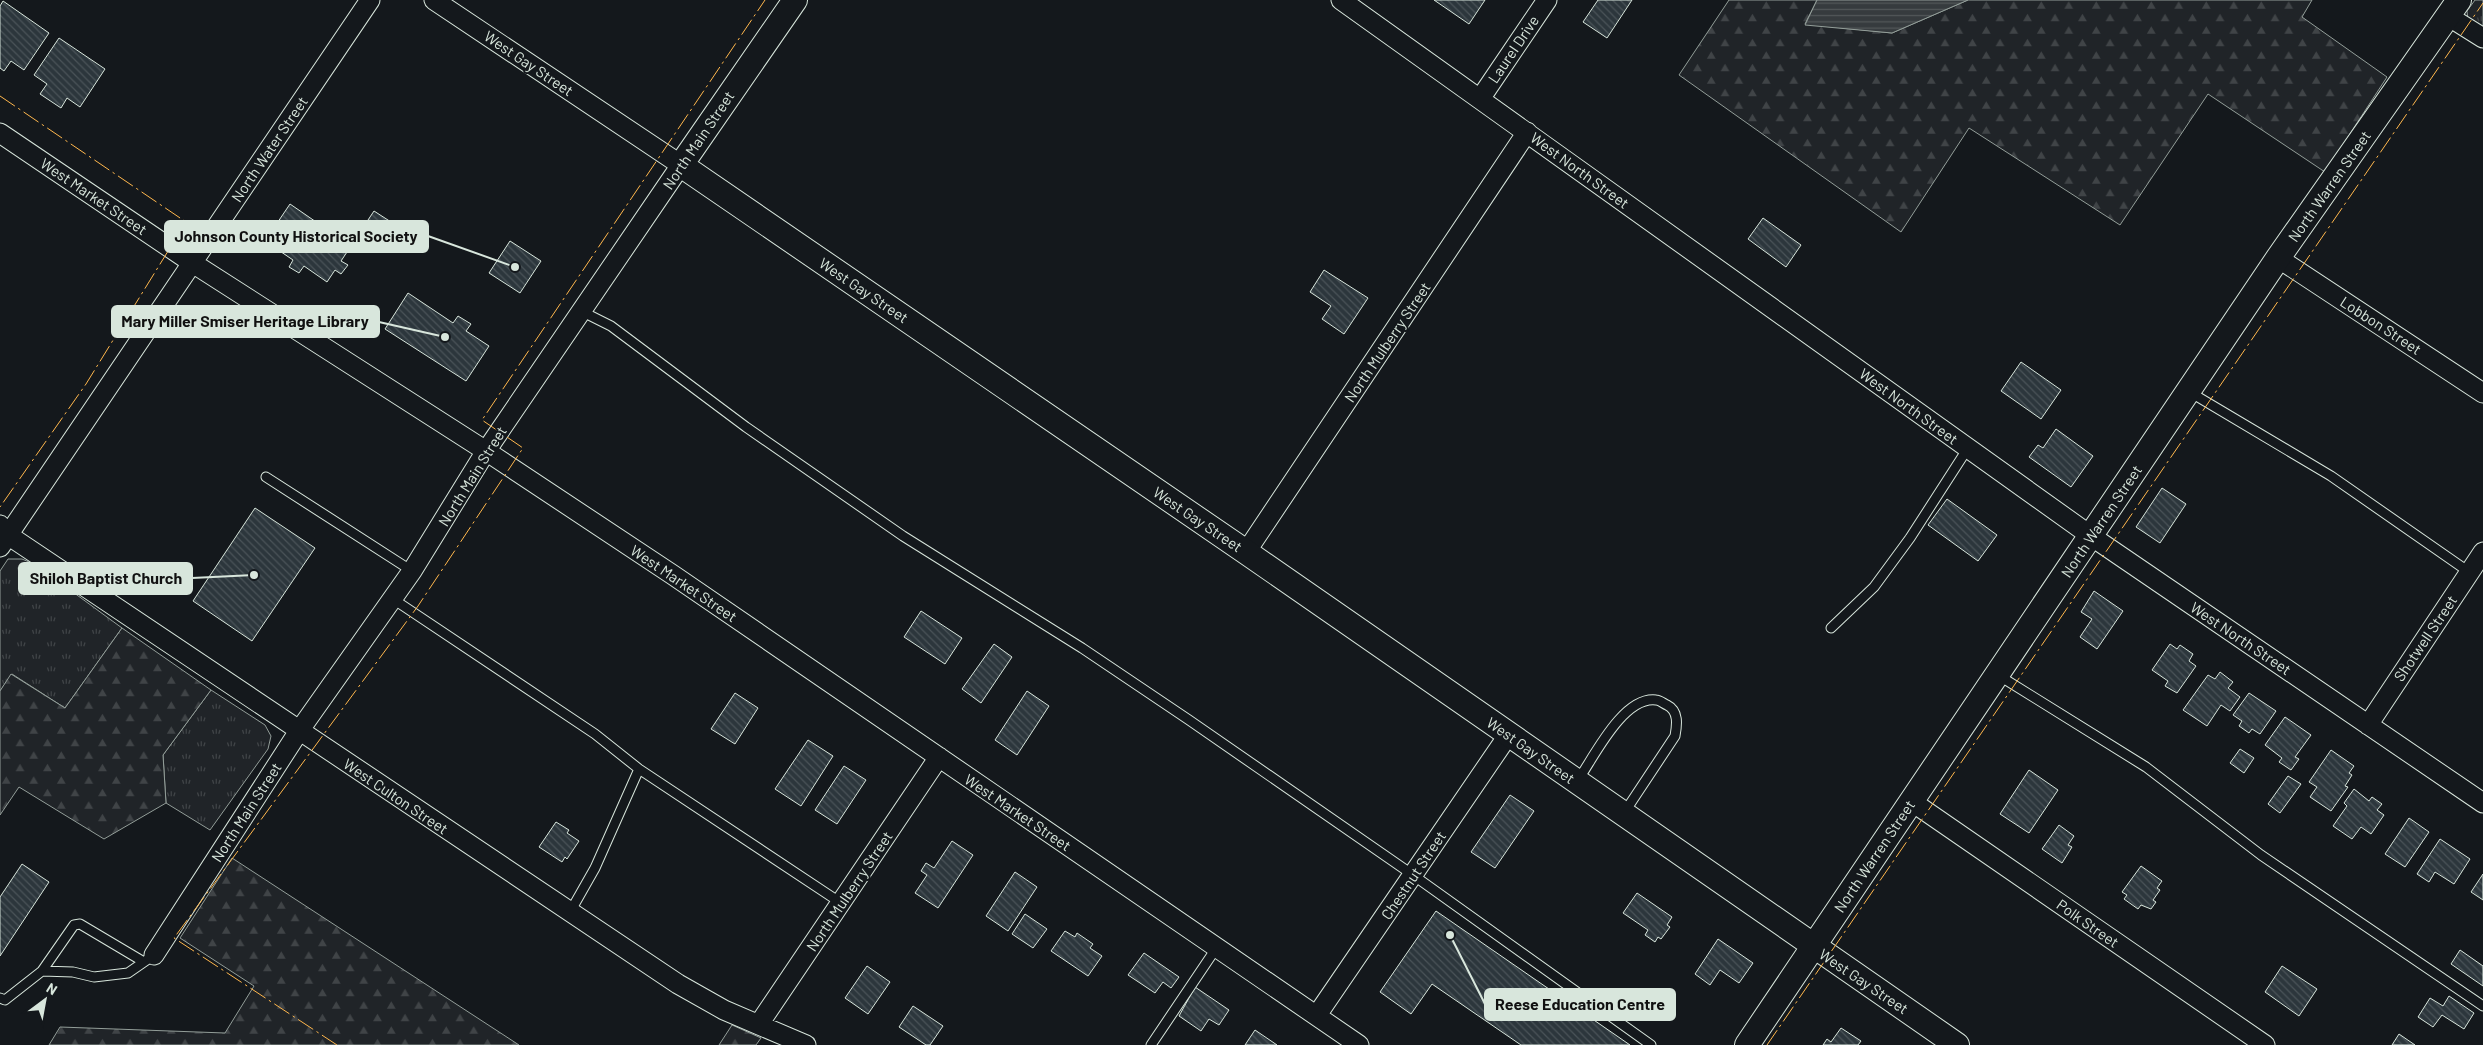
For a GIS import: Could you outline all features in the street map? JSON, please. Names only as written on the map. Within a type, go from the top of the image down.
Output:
[{"type":"street","name":"North Water Street","points":[[3,536],[370,0]]},
{"type":"street","name":"West Gay Street","points":[[434,0],[681,165],[1246,552],[1813,947],[1957,1045]]},
{"type":"street","name":"North Main Street","points":[[149,959],[299,731],[412,571],[486,451],[795,0]]},
{"type":"street","name":"West North Street","points":[[1341,0],[2090,536],[2483,803]]},
{"type":"street","name":"Laurel Drive","points":[[1480,98],[1547,0]]},
{"type":"street","points":[[2454,8],[2483,38]]},
{"type":"street","name":"North Warren Street","points":[[1747,1045],[2278,258],[2454,8]]},
{"type":"street","name":"North Mulberry Street","points":[[1246,552],[1527,132]]},
{"type":"street","name":"West Market Street","points":[[0,133],[192,262],[486,451],[682,581],[1359,1045]]},
{"type":"street","name":"Lobbon Street","points":[[2278,258],[2483,392]]},
{"type":"street","name":"West Culton Street","points":[[3,536],[699,997],[806,1045]]},
{"type":"street","name":"Shotwell Street","points":[[2368,725],[2483,552]]},
{"type":"street","name":"Chestnut Street","points":[[1317,1015],[1509,734]]},
{"type":"street","name":"North Mulberry Street","points":[[759,1024],[939,757]]},
{"type":"street","name":"Polk Street","points":[[1911,801],[2265,1045]]},
{"type":"lane","points":[[582,312],[611,326],[746,427],[903,536],[1082,648],[1413,875],[1651,1045]]},
{"type":"lane","points":[[2188,391],[2331,476],[2469,572]]},
{"type":"lane","points":[[1831,628],[1874,587],[1910,538],[1968,448]]},
{"type":"lane","points":[[266,477],[412,571]]},
{"type":"lane","points":[[392,599],[595,734],[639,769],[841,903]]},
{"type":"lane","points":[[1996,674],[2146,767],[2262,855],[2483,1006]]},
{"type":"lane","points":[[1577,782],[1622,715],[1638,704],[1656,700],[1671,707],[1678,721],[1675,736],[1624,814]]},
{"type":"lane","points":[[570,912],[596,868],[639,769]]},
{"type":"lane","points":[[0,998],[5,1000],[42,971],[74,925],[80,924],[149,959],[128,973],[94,977],[73,972],[42,971]]},
{"type":"lane","points":[[1151,1045],[1217,947]]},
{"type":"green space","points":[[1729,0],[1817,0],[1805,24],[1892,33],[1968,0],[2312,0],[2302,17],[2387,77],[2325,172],[2208,94],[2120,225],[1969,128],[1901,232],[1679,75]]},
{"type":"green space","points":[[2475,0],[2483,0],[2483,34],[2468,21],[2467,11]]},
{"type":"green space","points":[[8,559],[22,559],[36,565],[122,628],[65,708],[12,674],[0,691],[0,571]]},
{"type":"green space","points":[[122,628],[211,690],[163,755],[166,803],[104,839],[19,787],[0,815],[0,691],[11,674],[65,708]]},
{"type":"green space","points":[[211,690],[265,725],[271,736],[268,749],[210,830],[166,803],[163,755]]},
{"type":"green space","points":[[232,858],[519,1045],[49,1045],[60,1027],[225,1033],[254,986],[180,938]]},
{"type":"green space","points":[[732,1025],[761,1038],[756,1045],[719,1045]]},
{"type":"shaded area","points":[[1817,0],[1968,0],[1892,33],[1805,25]]},
{"type":"building","points":[[1434,0],[1485,0],[1469,24]]},
{"type":"building","points":[[1598,0],[1632,0],[1607,38],[1583,22]]},
{"type":"building","points":[[3,1],[49,33],[24,70],[11,61],[4,71],[0,68],[0,6]]},
{"type":"building","points":[[59,38],[105,69],[80,107],[67,98],[61,108],[40,94],[47,84],[34,75]]},
{"type":"building","points":[[290,204],[351,246],[341,261],[348,265],[341,274],[335,270],[327,282],[304,266],[299,273],[289,267],[293,260],[265,241]]},
{"type":"building","points":[[374,211],[405,231],[402,237],[406,242],[402,250],[395,246],[392,252],[360,232]]},
{"type":"building","points":[[1763,218],[1801,245],[1786,267],[1748,239]]},
{"type":"building","points":[[510,241],[541,261],[520,293],[489,273]]},
{"type":"building","points":[[1324,270],[1368,298],[1344,334],[1322,319],[1331,306],[1310,292]]},
{"type":"building","points":[[408,293],[453,323],[458,316],[471,324],[466,331],[489,346],[466,381],[385,329]]},
{"type":"building","points":[[2021,362],[2061,390],[2041,419],[2001,391]]},
{"type":"building","points":[[2056,429],[2093,456],[2071,487],[2029,457],[2038,445],[2043,448]]},
{"type":"building","points":[[2162,488],[2186,504],[2160,543],[2136,527]]},
{"type":"building","points":[[1947,499],[1997,535],[1978,561],[1928,525]]},
{"type":"building","points":[[255,508],[315,548],[252,641],[193,601]]},
{"type":"building","points":[[2094,591],[2123,611],[2097,649],[2080,637],[2092,619],[2081,612]]},
{"type":"building","points":[[921,611],[962,638],[945,664],[904,637]]},
{"type":"building","points":[[994,644],[1012,657],[981,703],[962,689]]},
{"type":"building","points":[[2170,644],[2177,649],[2180,645],[2193,654],[2189,661],[2196,666],[2177,693],[2165,686],[2168,681],[2152,670]]},
{"type":"building","points":[[2220,672],[2233,682],[2228,688],[2240,697],[2230,711],[2221,705],[2207,726],[2183,710],[2208,675],[2215,679]]},
{"type":"building","points":[[1027,691],[1049,706],[1017,755],[995,740]]},
{"type":"building","points":[[735,693],[758,708],[735,744],[711,729]]},
{"type":"building","points":[[2249,693],[2276,711],[2260,734],[2252,729],[2249,733],[2239,726],[2242,721],[2233,715]]},
{"type":"building","points":[[2285,717],[2311,735],[2295,757],[2299,759],[2291,770],[2279,762],[2282,758],[2265,745]]},
{"type":"building","points":[[808,740],[833,756],[801,806],[775,789]]},
{"type":"building","points":[[2240,749],[2254,758],[2244,773],[2230,763]]},
{"type":"building","points":[[2331,750],[2354,766],[2349,773],[2352,775],[2345,786],[2348,787],[2331,811],[2310,797],[2317,787],[2309,782]]},
{"type":"building","points":[[844,766],[866,780],[837,824],[815,810]]},
{"type":"building","points":[[2029,770],[2058,790],[2029,833],[2000,814]]},
{"type":"building","points":[[2288,776],[2301,784],[2280,813],[2268,804]]},
{"type":"building","points":[[2354,789],[2369,801],[2372,797],[2382,804],[2377,810],[2384,815],[2371,834],[2361,827],[2352,839],[2333,826],[2347,806],[2344,803]]},
{"type":"building","points":[[1510,795],[1534,811],[1495,868],[1471,852]]},
{"type":"building","points":[[2409,818],[2429,832],[2405,867],[2385,854]]},
{"type":"building","points":[[556,822],[569,830],[567,833],[579,841],[567,859],[565,857],[562,862],[539,847]]},
{"type":"building","points":[[2059,825],[2074,836],[2068,845],[2072,847],[2062,863],[2042,849]]},
{"type":"building","points":[[2440,839],[2470,859],[2454,884],[2435,872],[2429,882],[2417,874]]},
{"type":"building","points":[[952,841],[973,855],[938,908],[915,893],[927,875],[921,871],[926,863],[934,868]]},
{"type":"building","points":[[22,864],[49,882],[0,956],[0,897]]},
{"type":"building","points":[[2141,866],[2162,881],[2157,888],[2160,890],[2153,900],[2156,902],[2151,909],[2141,905],[2138,909],[2124,899],[2127,895],[2122,892]]},
{"type":"building","points":[[1015,872],[1037,887],[1008,931],[986,916]]},
{"type":"building","points":[[2483,874],[2483,900],[2471,892]]},
{"type":"building","points":[[1637,893],[1672,917],[1667,925],[1670,927],[1661,939],[1658,937],[1655,942],[1645,935],[1648,930],[1623,913]]},
{"type":"building","points":[[1436,911],[1630,1045],[1521,1045],[1432,984],[1411,1014],[1380,992]]},
{"type":"building","points":[[1025,914],[1047,929],[1033,948],[1012,934]]},
{"type":"building","points":[[1065,931],[1075,937],[1077,933],[1093,944],[1090,948],[1102,956],[1088,976],[1051,951]]},
{"type":"building","points":[[1718,939],[1753,963],[1739,983],[1720,970],[1710,985],[1695,974]]},
{"type":"building","points":[[2460,950],[2483,966],[2483,986],[2451,964]]},
{"type":"building","points":[[1144,953],[1179,977],[1171,988],[1163,982],[1155,993],[1128,975]]},
{"type":"building","points":[[867,966],[890,982],[868,1014],[845,998]]},
{"type":"building","points":[[2282,966],[2317,989],[2299,1016],[2265,992]]},
{"type":"building","points":[[1195,987],[1229,1010],[1219,1025],[1209,1019],[1201,1031],[1179,1016]]},
{"type":"building","points":[[2449,996],[2474,1013],[2464,1029],[2442,1015],[2433,1027],[2418,1017],[2430,998],[2443,1006]]},
{"type":"building","points":[[913,1006],[943,1026],[930,1045],[926,1045],[899,1027]]},
{"type":"building","points":[[1841,1028],[1861,1041],[1858,1045],[1823,1045],[1827,1039],[1831,1042]]},
{"type":"building","points":[[1255,1030],[1277,1045],[1245,1045]]},
{"type":"building","points":[[2399,1034],[2415,1045],[2392,1045]]},
{"type":"power","points":[[337,1045],[174,938],[418,606],[523,448],[482,420],[765,0]]},
{"type":"power","points":[[1767,1045],[2483,3]]},
{"type":"power","points":[[0,96],[186,222],[86,384],[0,507]]},
{"type":"place","name":"Johnson County Historical Society","points":[[515,267]]},
{"type":"place","name":"Mary Miller Smiser Heritage Library","points":[[445,337]]},
{"type":"place","name":"Shiloh Baptist Church","points":[[254,575]]},
{"type":"place","name":"Reese Education Centre","points":[[1450,935]]}]
